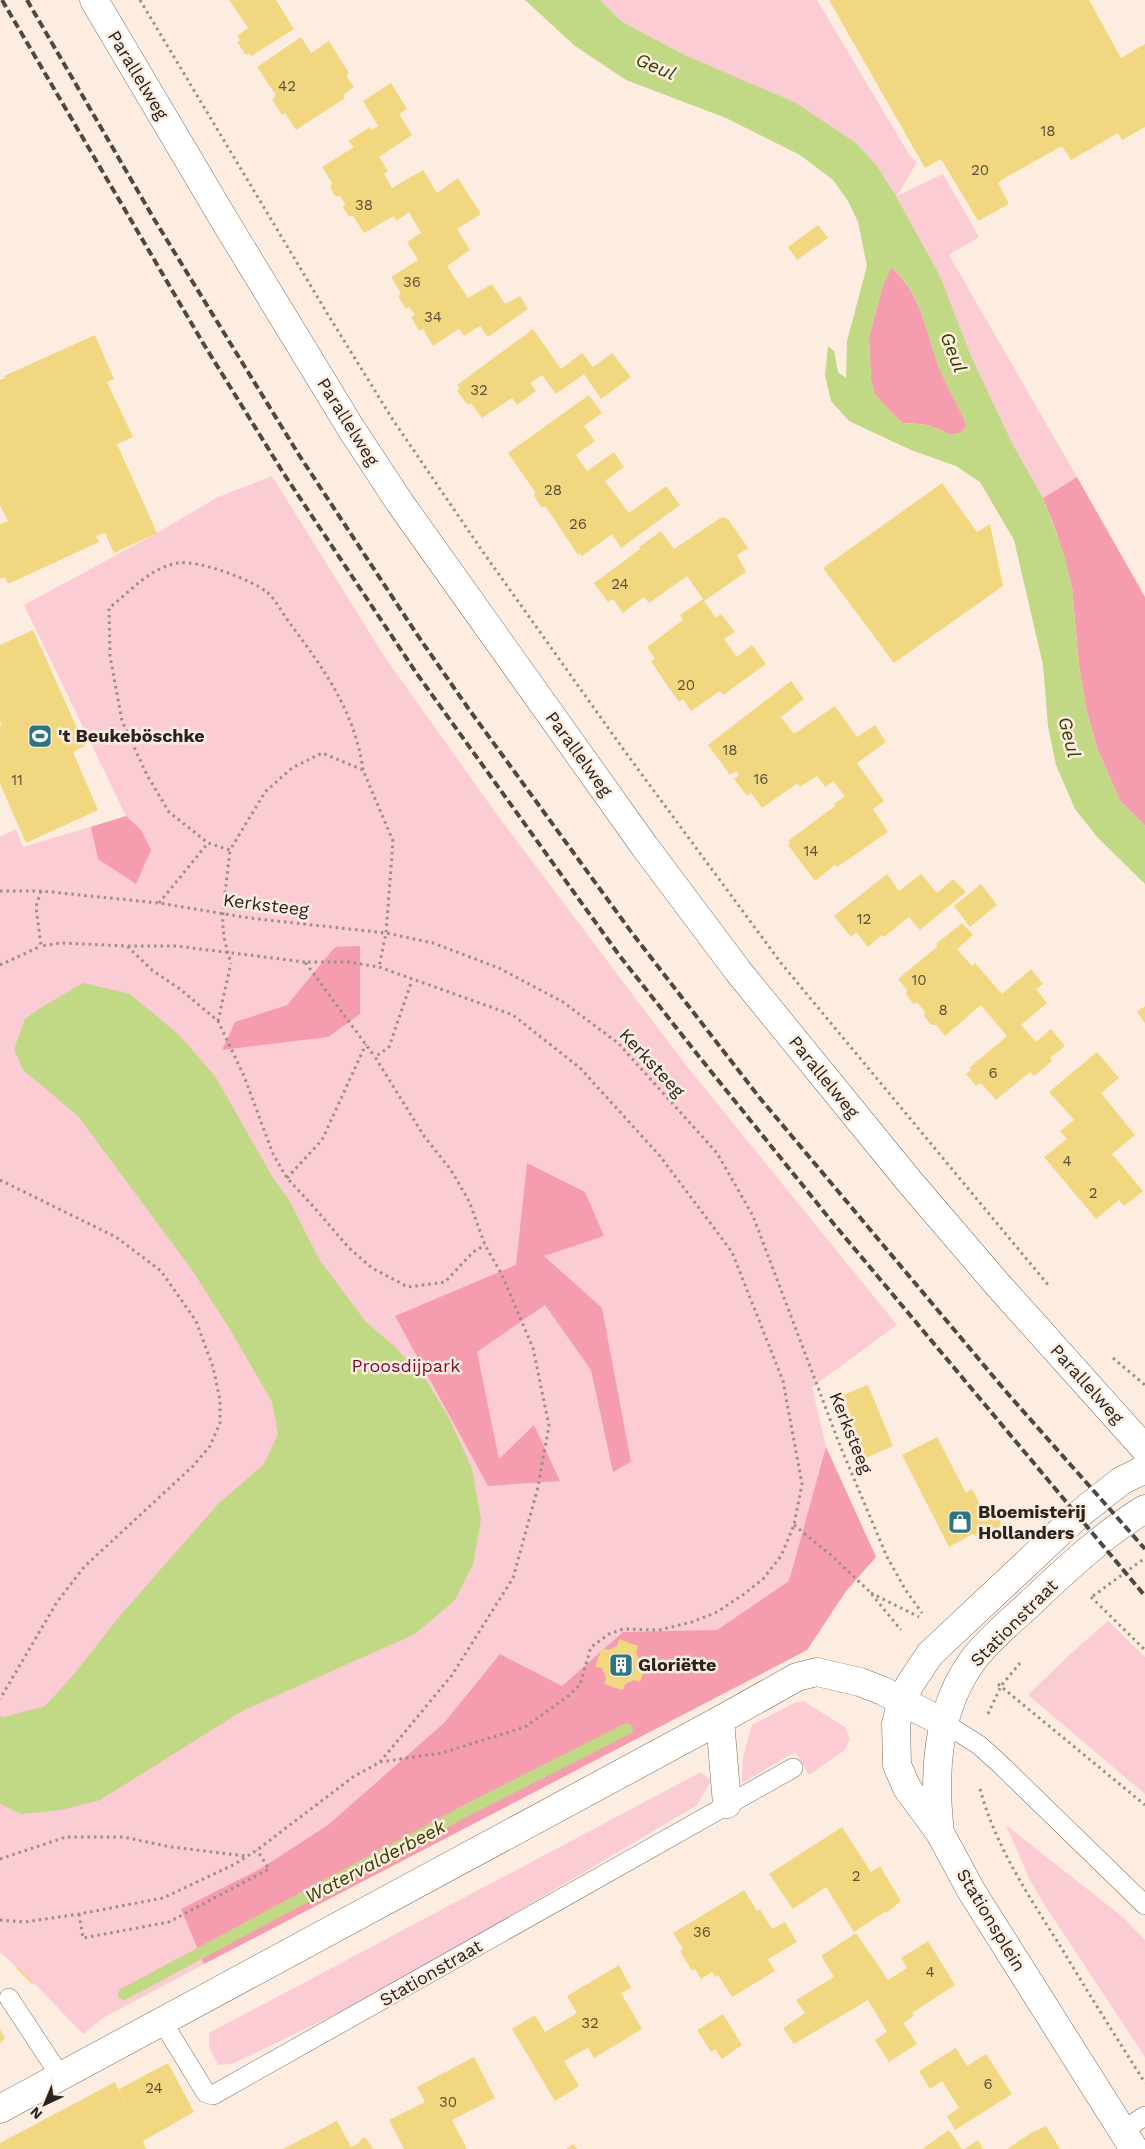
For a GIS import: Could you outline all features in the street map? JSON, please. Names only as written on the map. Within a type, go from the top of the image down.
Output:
[{"type":"street","name":"Parallelweg","points":[[94,0],[226,223],[352,430],[411,518],[645,847],[738,971],[903,1174],[998,1285],[1145,1449]]},
{"type":"street","name":"Stationsplein","points":[[1128,2140],[972,1892],[940,1833],[907,1788],[897,1765],[896,1724],[902,1700],[919,1669],[946,1638],[1077,1516],[1121,1482],[1145,1469]]},
{"type":"street","name":"Stationstraat","points":[[940,1833],[936,1773],[944,1724],[957,1689],[972,1661],[1052,1583],[1099,1542],[1145,1509]]},
{"type":"street","points":[[0,2109],[797,1677],[816,1672],[860,1682],[902,1700],[944,1724]]},
{"type":"street","points":[[720,1720],[727,1804]]},
{"type":"lane","points":[[944,1724],[979,1745],[1084,1844],[1145,1905]]},
{"type":"lane","name":"Stationstraat","points":[[162,2020],[206,2093],[214,2095],[793,1768]]},
{"type":"lane","points":[[9,1998],[61,2077]]},
{"type":"lane","name":"Stationsplein","points":[[1128,2140],[1145,2116]]},
{"type":"path","points":[[140,0],[351,352],[413,450],[483,552],[626,753],[781,963],[1053,1291]]},
{"type":"path","points":[[230,850],[208,843],[169,812],[147,775],[122,721],[110,656],[109,608],[150,573],[179,563],[222,569],[267,593],[324,670],[346,709],[360,751],[363,770],[393,841],[386,933],[379,968]]},
{"type":"path","points":[[218,1021],[231,963],[222,936],[222,914],[230,850],[265,792],[292,768],[322,753],[363,770]]},
{"type":"path","points":[[159,903],[208,843]]},
{"type":"path","name":"Kerksteeg","points":[[0,891],[42,891],[159,903],[249,918],[386,933],[433,943],[490,965],[563,1002],[618,1043],[717,1153],[753,1216],[839,1443],[888,1557],[922,1616],[869,1591]]},
{"type":"path","points":[[41,946],[36,908],[42,891]]},
{"type":"path","points":[[0,965],[41,946],[61,943],[176,946],[305,962],[349,962],[379,968],[513,1015],[580,1068],[660,1156],[732,1252],[783,1381],[802,1484],[794,1525],[782,1556],[762,1579],[717,1612],[692,1622],[659,1630],[623,1629],[609,1634],[591,1647],[580,1685],[567,1697],[525,1727],[442,1753],[380,1762],[353,1777],[257,1850],[210,1877],[163,1898],[25,1922],[0,1920]]},
{"type":"path","points":[[127,946],[152,970],[180,989],[218,1021],[244,1076],[273,1154],[287,1178],[348,1248],[372,1268],[408,1287],[445,1282],[473,1252],[485,1245]]},
{"type":"path","points":[[305,962],[375,1056],[424,1136],[451,1170],[469,1201],[485,1245],[502,1275],[532,1348],[549,1426],[537,1491],[513,1578],[452,1675],[380,1762]]},
{"type":"path","points":[[375,1056],[389,1047],[412,980]]},
{"type":"path","points":[[287,1178],[322,1140],[366,1044]]},
{"type":"path","points":[[0,1180],[116,1237],[161,1272],[196,1322],[213,1367],[220,1400],[220,1423],[210,1446],[193,1466],[84,1567],[57,1602],[0,1699]]},
{"type":"path","name":"Parallelweg","points":[[1107,1352],[1143,1384]]},
{"type":"path","points":[[794,1525],[832,1556],[869,1591],[901,1630]]},
{"type":"path","name":"Stationstraat","points":[[1084,1604],[1145,1558]]},
{"type":"path","points":[[1092,1597],[1145,1650]]},
{"type":"path","name":"Stationstraat","points":[[1022,1662],[1001,1686],[1145,1805]]},
{"type":"path","points":[[979,1745],[977,1774],[991,1825],[1033,1903],[1145,2083]]},
{"type":"path","points":[[0,1859],[66,1837],[124,1837],[171,1847],[246,1856]]},
{"type":"path","points":[[79,1914],[83,1938],[169,1922],[269,1869],[257,1850]]},
{"type":"green space","points":[[600,0],[817,0],[910,156],[917,162],[897,196],[943,174],[979,237],[949,255],[1077,477],[1043,498],[1012,443],[971,356],[940,276],[896,196],[877,166],[857,144],[738,79],[687,56],[622,22]]},
{"type":"green space","name":"Proosdijpark","points":[[272,476],[384,656],[495,812],[685,1064],[897,1325],[812,1387],[826,1447],[876,1557],[846,1591],[807,1650],[204,1964],[103,2018],[83,2034],[34,1983],[0,1952],[0,837],[16,829],[23,847],[126,816],[24,605],[157,533],[218,497]]},
{"type":"green space","points":[[1108,1621],[1145,1657],[1145,1794],[1028,1695]]},
{"type":"green space","points":[[803,1701],[845,1727],[850,1739],[845,1750],[809,1775],[795,1752],[742,1783],[743,1757],[752,1725],[794,1703]]},
{"type":"green space","points":[[701,1772],[711,1781],[697,1805],[453,1950],[361,2002],[232,2064],[218,2065],[209,2047],[209,2033]]},
{"type":"green space","points":[[1006,1825],[1124,1918],[1145,1940],[1145,2057],[1044,1904],[1030,1880]]},
{"type":"shaded area","points":[[891,267],[901,277],[916,301],[939,367],[967,426],[961,433],[950,435],[927,425],[902,423],[875,395],[871,381],[869,337],[882,288]]},
{"type":"shaded area","points":[[1077,477],[1145,597],[1145,826],[1120,801],[1097,748],[1087,712],[1079,666],[1072,587],[1057,534],[1043,498]]},
{"type":"shaded area","points":[[126,816],[141,830],[151,850],[136,884],[98,859],[91,827]]},
{"type":"shaded area","points":[[360,946],[360,1014],[328,1037],[222,1050],[235,1022],[287,1005],[335,947]]},
{"type":"shaded area","points":[[527,1163],[585,1192],[604,1236],[544,1256],[602,1308],[631,1462],[613,1472],[591,1370],[545,1305],[477,1352],[499,1459],[534,1425],[560,1481],[488,1486],[395,1316],[516,1265]]},
{"type":"shaded area","points":[[826,1447],[876,1557],[846,1591],[807,1650],[204,1964],[181,1909],[260,1869],[328,1825],[444,1723],[500,1654],[562,1686],[623,1632],[717,1630],[789,1581]]},
{"type":"water","name":"Geul","points":[[525,0],[600,0],[622,22],[687,56],[796,103],[857,144],[877,166],[896,196],[940,276],[971,356],[1012,443],[1043,498],[1064,554],[1072,587],[1079,666],[1087,712],[1097,748],[1120,801],[1145,826],[1145,884],[1098,838],[1075,809],[1056,765],[1048,726],[1043,665],[1014,540],[980,482],[956,466],[911,450],[849,421],[831,401],[825,375],[828,346],[834,351],[838,372],[846,378],[847,341],[867,266],[858,222],[848,201],[833,180],[800,155],[726,118],[626,80],[575,46]],"holes":[[[891,267],[901,277],[916,300],[942,374],[967,426],[961,433],[950,435],[927,425],[902,423],[875,395],[871,381],[869,337],[882,288]]]},
{"type":"water","points":[[83,983],[130,994],[179,1035],[215,1076],[273,1178],[289,1200],[319,1259],[365,1321],[395,1347],[426,1380],[450,1420],[472,1469],[481,1519],[473,1564],[455,1600],[415,1634],[242,1711],[100,1800],[61,1810],[21,1814],[0,1804],[0,1716],[4,1717],[45,1706],[75,1673],[118,1618],[218,1504],[264,1464],[278,1434],[272,1402],[231,1331],[192,1270],[78,1116],[23,1070],[14,1049],[25,1019]]},
{"type":"building","points":[[229,0],[276,0],[294,29],[251,56],[249,53],[246,55],[237,42],[240,40],[237,36],[248,28]]},
{"type":"building","points":[[829,0],[1089,0],[1121,58],[1145,44],[1145,127],[1122,140],[1118,133],[1071,160],[1062,146],[1003,179],[998,183],[1009,204],[978,221],[941,159],[925,168]]},
{"type":"building","points":[[301,37],[311,53],[329,41],[349,73],[346,76],[354,87],[343,95],[345,98],[296,130],[285,113],[282,115],[272,99],[275,97],[275,94],[257,67]]},
{"type":"building","points":[[391,83],[407,109],[399,114],[412,135],[379,157],[388,171],[384,174],[392,188],[423,170],[437,193],[458,178],[481,214],[457,229],[470,250],[447,266],[468,298],[492,284],[505,304],[520,296],[528,309],[488,337],[480,326],[464,336],[459,329],[433,346],[423,329],[419,331],[411,317],[415,315],[409,307],[406,309],[398,296],[401,294],[391,277],[418,260],[407,242],[421,233],[409,212],[396,221],[394,216],[364,233],[353,216],[349,216],[343,208],[345,204],[340,196],[335,196],[330,187],[332,183],[322,167],[354,147],[348,141],[370,127],[372,130],[378,126],[363,101]]},
{"type":"building","points":[[818,225],[828,238],[797,260],[788,247]]},
{"type":"building","points":[[533,329],[561,369],[582,353],[593,367],[612,353],[631,377],[601,399],[584,374],[556,394],[542,375],[530,383],[536,391],[517,405],[512,398],[482,418],[471,403],[468,405],[457,391],[460,388],[457,385]]},
{"type":"building","points":[[95,335],[114,379],[107,382],[133,437],[117,444],[157,533],[114,553],[105,533],[96,536],[99,542],[8,584],[5,577],[0,579],[0,524],[8,521],[0,505],[0,380],[5,378],[4,376]]},
{"type":"building","points":[[589,395],[602,413],[584,426],[595,441],[576,455],[587,471],[614,452],[624,467],[605,481],[629,513],[666,486],[680,505],[621,548],[612,534],[582,556],[580,553],[578,555],[546,507],[541,507],[534,496],[535,492],[508,453]]},
{"type":"building","points":[[942,483],[977,532],[990,524],[1003,586],[894,663],[823,568]]},
{"type":"building","points":[[722,517],[728,519],[748,548],[737,555],[746,572],[704,601],[716,618],[721,614],[735,632],[724,639],[737,657],[752,645],[766,664],[723,695],[720,691],[691,711],[683,699],[679,702],[664,681],[651,661],[655,659],[647,647],[683,620],[680,615],[703,599],[687,576],[649,603],[644,597],[623,613],[613,599],[608,602],[594,583],[661,531],[674,549]]},
{"type":"building","name":"'t Beukeböschke","points":[[33,630],[85,746],[73,752],[98,810],[26,843],[0,784],[0,725],[2,725],[0,721],[0,645]]},
{"type":"building","points":[[791,681],[804,699],[781,717],[794,734],[835,706],[857,737],[875,725],[886,742],[857,763],[884,801],[873,809],[888,832],[837,867],[835,865],[815,881],[788,845],[790,843],[788,841],[835,806],[834,804],[845,796],[833,781],[825,787],[817,776],[800,787],[798,783],[762,808],[751,793],[747,796],[734,779],[739,775],[736,771],[730,775],[708,745]]},
{"type":"building","points":[[887,874],[899,891],[921,874],[937,893],[953,879],[966,892],[920,930],[909,917],[868,947],[856,932],[851,937],[834,916]]},
{"type":"building","points":[[981,884],[997,905],[970,927],[954,906]]},
{"type":"building","points":[[962,923],[973,935],[957,949],[972,966],[975,963],[1002,994],[1031,969],[1043,984],[1036,989],[1047,1003],[1021,1025],[1036,1042],[1051,1029],[1065,1046],[1050,1058],[1052,1061],[1034,1076],[1030,1072],[996,1100],[981,1083],[976,1086],[966,1074],[971,1070],[969,1068],[1007,1036],[981,1005],[945,1036],[936,1025],[931,1025],[918,1003],[913,1004],[906,994],[907,990],[898,979],[938,946],[936,944]]},
{"type":"building","points":[[1145,1006],[1145,1023],[1137,1012]]},
{"type":"building","points":[[1097,1052],[1119,1078],[1101,1093],[1135,1135],[1112,1154],[1143,1191],[1124,1206],[1119,1200],[1096,1219],[1044,1157],[1067,1139],[1060,1131],[1074,1120],[1049,1092]]},
{"type":"building","points":[[868,1385],[893,1446],[866,1458],[843,1395]]},
{"type":"building","points":[[937,1437],[966,1493],[972,1489],[982,1508],[994,1510],[999,1516],[1001,1524],[995,1535],[987,1539],[981,1539],[973,1534],[949,1547],[902,1455]]},
{"type":"building","name":"Gloriëtte","points":[[619,1639],[638,1646],[636,1652],[640,1661],[647,1663],[640,1682],[634,1680],[625,1684],[623,1690],[604,1684],[606,1678],[602,1668],[595,1667],[602,1648],[608,1650],[617,1646]]},
{"type":"building","points":[[842,1827],[871,1872],[880,1866],[901,1901],[887,1913],[886,1911],[854,1932],[826,1887],[793,1909],[769,1874]]},
{"type":"building","points":[[744,1890],[757,1911],[760,1909],[772,1929],[785,1922],[797,1942],[768,1959],[775,1971],[732,1997],[718,1975],[715,1977],[712,1972],[701,1979],[695,1969],[692,1971],[680,1951],[683,1949],[673,1933]]},
{"type":"building","points":[[856,1933],[888,1980],[907,1968],[901,1958],[928,1941],[955,1985],[912,2013],[914,2016],[903,2023],[917,2044],[889,2062],[875,2040],[887,2032],[868,2000],[794,2044],[783,2028],[805,2013],[796,2000],[834,1977],[821,1956]]},
{"type":"building","points":[[619,1965],[631,1988],[621,1993],[642,2029],[594,2058],[588,2048],[564,2061],[579,2086],[555,2101],[512,2029],[535,2015],[545,2032],[577,2013],[567,1996]]},
{"type":"building","points":[[18,1967],[34,1983],[32,1984],[16,1968]]},
{"type":"building","points":[[723,2014],[742,2045],[722,2059],[715,2049],[711,2052],[697,2030]]},
{"type":"building","points":[[0,2029],[5,2038],[0,2043]]},
{"type":"building","points":[[956,2048],[967,2066],[986,2054],[1012,2094],[955,2130],[947,2116],[959,2108],[942,2081],[930,2089],[919,2071]]},
{"type":"building","points":[[474,2057],[495,2098],[452,2120],[467,2149],[404,2149],[389,2120],[425,2102],[417,2087]]},
{"type":"building","points":[[168,2063],[194,2112],[143,2141],[146,2149],[0,2149],[0,2143],[115,2082],[129,2111],[119,2089]]},
{"type":"building","points":[[337,2121],[351,2147],[361,2142],[360,2140],[365,2137],[373,2149],[283,2149]]},
{"type":"building","points":[[1046,2126],[1060,2149],[1007,2149],[1031,2133]]},
{"type":"building","points":[[949,2130],[962,2149],[922,2149]]},
{"type":"building","points":[[978,2140],[983,2149],[964,2149]]},
{"type":"building","points":[[574,2144],[577,2149],[566,2149]]},
{"type":"waterway","name":"Watervalderbeek","points":[[124,1994],[471,1808],[627,1729]]},
{"type":"railway","points":[[2,0],[203,343],[284,474],[417,674],[619,955],[697,1054],[833,1223],[1145,1596]]},
{"type":"railway","points":[[27,0],[154,219],[299,455],[416,633],[468,708],[632,933],[759,1097],[1008,1394],[1145,1549]]},
{"type":"place","name":"'t Beukeböschke","points":[[40,736]]},
{"type":"place","name":"Bloemisterij Hollanders","points":[[960,1522]]},
{"type":"place","name":"Gloriëtte","points":[[621,1665]]}]
